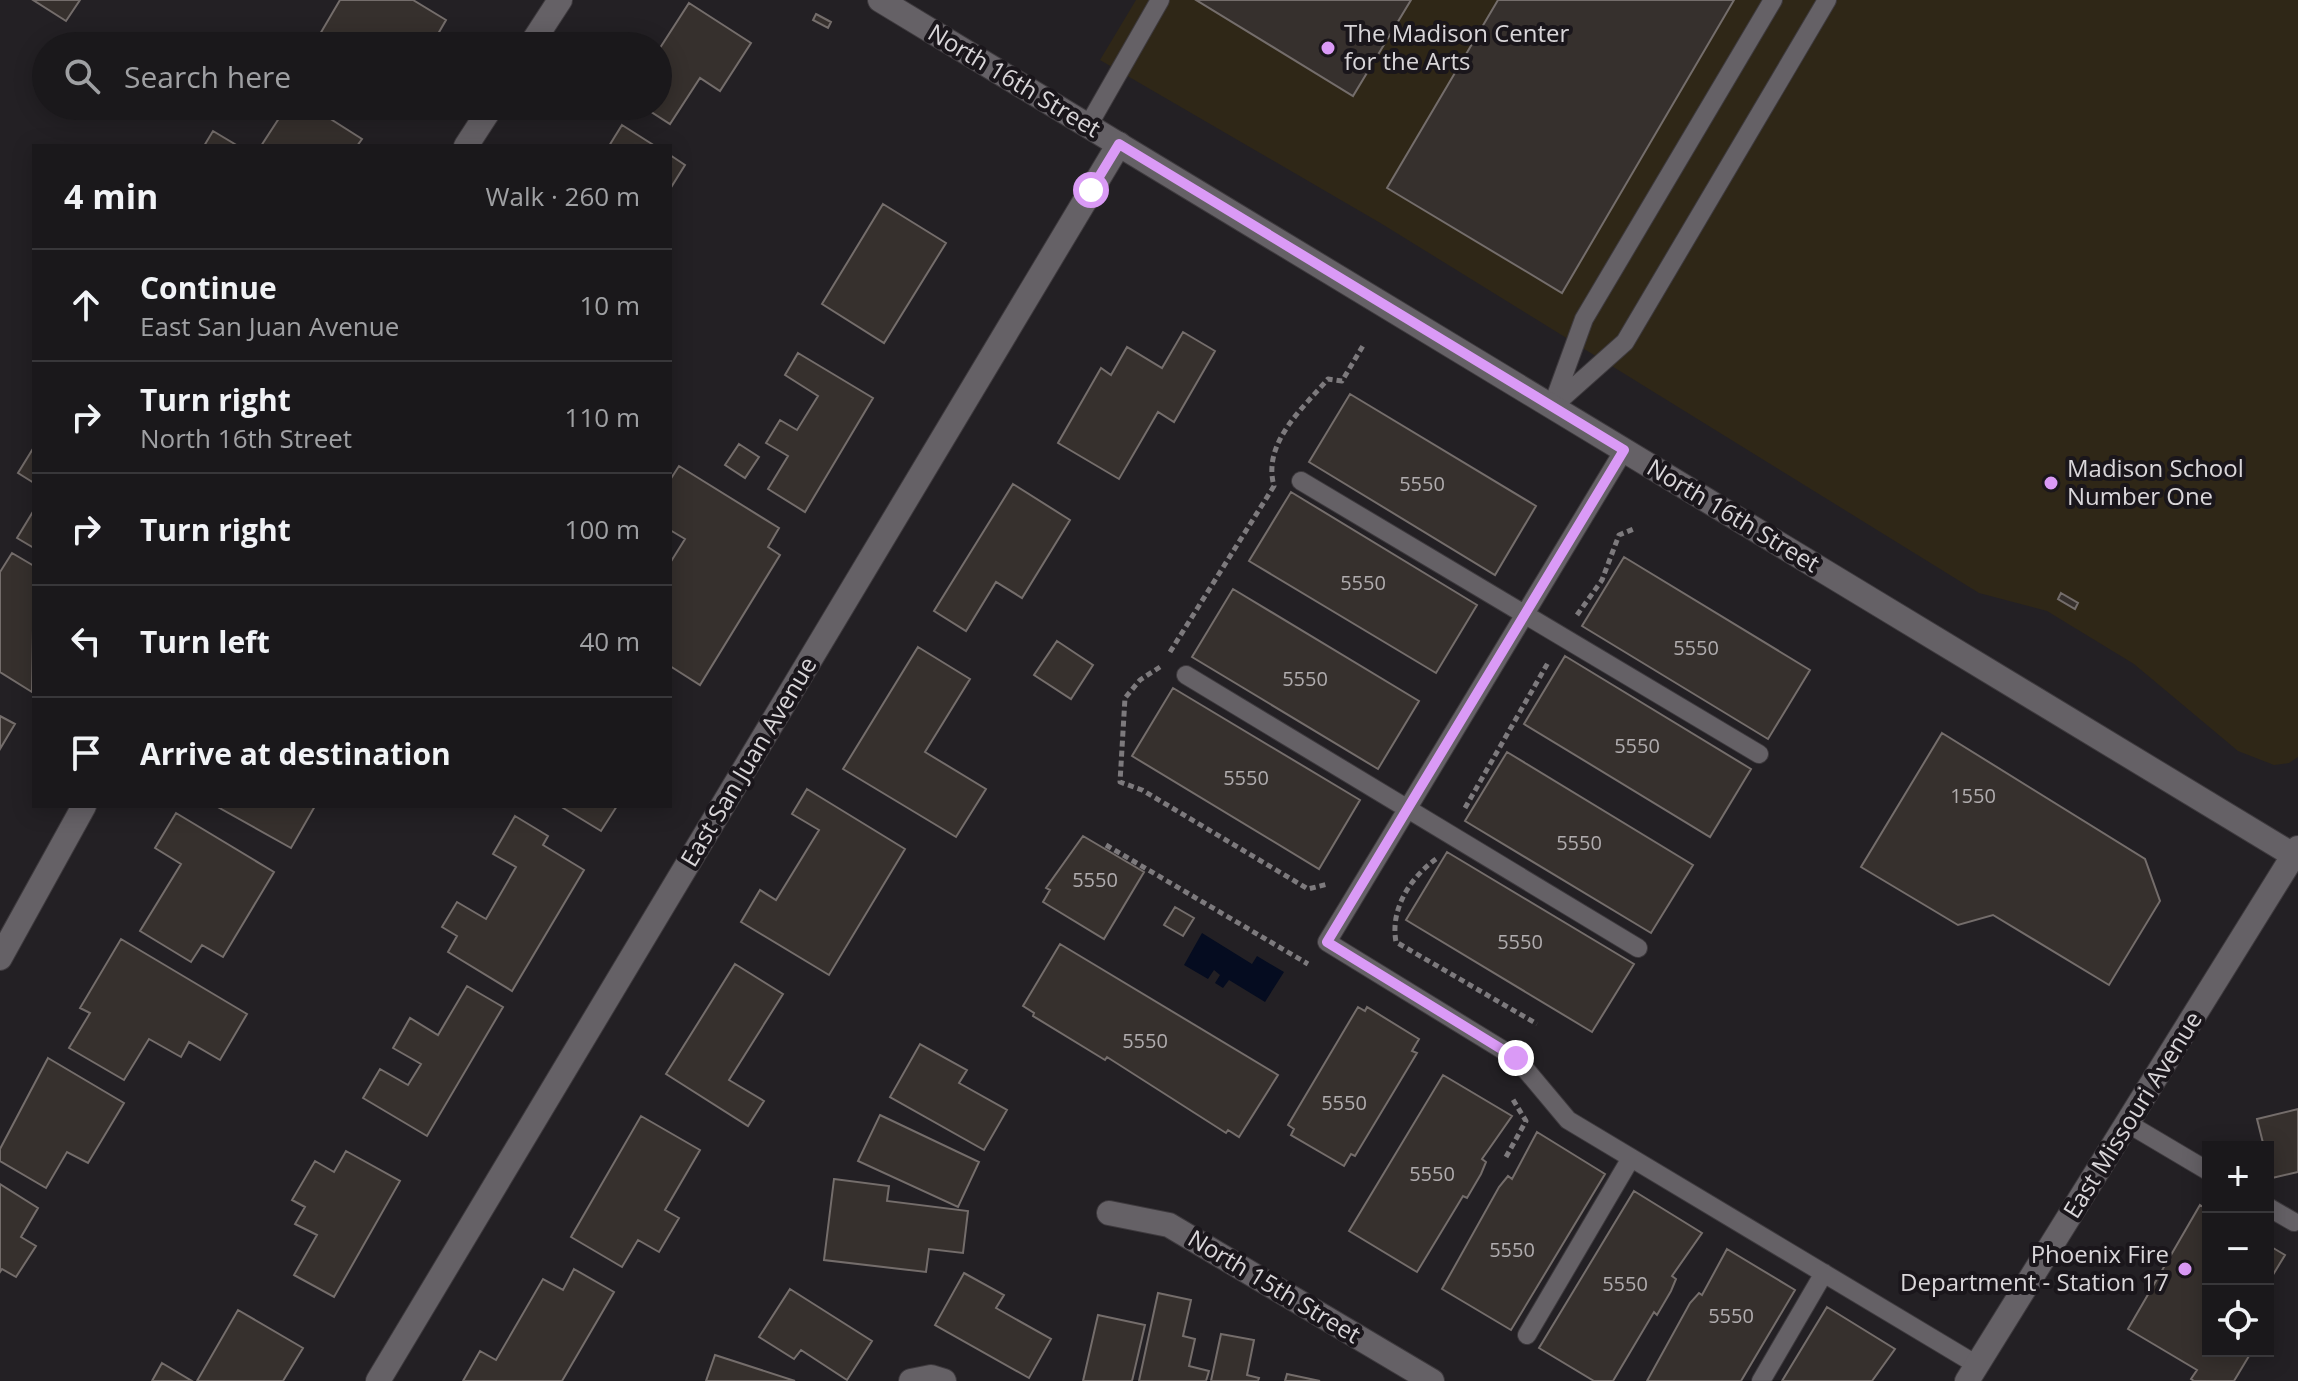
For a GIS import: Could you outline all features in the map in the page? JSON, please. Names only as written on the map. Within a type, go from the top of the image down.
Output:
[{"type":"main road","points":[[539,32],[560,0]]},
{"type":"main road","name":"North 16th Street","points":[[880,0],[2297,854]]},
{"type":"main road","points":[[467,144],[483,120]]},
{"type":"main road","name":"East San Juan Avenue","points":[[378,1381],[1119,144]]},
{"type":"main road","points":[[0,958],[83,808]]},
{"type":"main road","name":"East Missouri Avenue","points":[[1972,1373],[2297,854]]},
{"type":"main road","name":"North 15th Street","points":[[1109,1213],[1169,1225],[1432,1381]]},
{"type":"main road","points":[[911,1381],[931,1377],[944,1381]]},
{"type":"lane","points":[[1088,126],[1160,0]]},
{"type":"lane","points":[[1552,407],[1584,319],[1773,0]]},
{"type":"lane","points":[[1552,407],[1625,342],[1827,0]]},
{"type":"lane","points":[[1624,450],[1327,942],[1516,1058],[1568,1120],[1824,1273],[1972,1373]]},
{"type":"lane","points":[[1301,481],[1759,754]]},
{"type":"lane","points":[[1186,675],[1638,948]]},
{"type":"lane","points":[[2127,1123],[2202,1167]]},
{"type":"lane","points":[[1527,1335],[1631,1158]]},
{"type":"lane","points":[[2274,1210],[2294,1222]]},
{"type":"lane","points":[[1761,1381],[1824,1273]]},
{"type":"path","points":[[1308,889],[1142,790],[1120,782],[1125,698],[1140,680],[1159,667],[1260,512],[1274,486],[1271,475],[1275,448],[1299,411],[1328,379],[1342,381],[1364,344]]},
{"type":"path","points":[[1577,615],[1602,580],[1619,535],[1636,528]]},
{"type":"path","points":[[1465,808],[1549,660]]},
{"type":"path","points":[[1106,845],[1275,944]]},
{"type":"path","points":[[1436,859],[1416,873],[1401,904],[1393,924],[1396,942],[1537,1024]]},
{"type":"path","points":[[1506,1157],[1526,1121],[1509,1092]]},
{"type":"shaded area","name":"Madison School Number One","points":[[1136,0],[2298,0],[2298,757],[2289,763],[2274,765],[2238,751],[2134,664],[2047,611],[1979,593],[1382,224],[1100,60]]},
{"type":"water","points":[[1202,933],[1252,964],[1257,956],[1284,972],[1265,1002],[1229,980],[1223,988],[1215,983],[1220,975],[1214,970],[1208,979],[1184,965]]},
{"type":"building","points":[[33,0],[80,0],[66,21]]},
{"type":"building","points":[[340,0],[413,0],[446,20],[439,32],[321,32]]},
{"type":"building","name":"The Madison Center for the Arts","points":[[1196,0],[1411,0],[1353,96]]},
{"type":"building","points":[[1498,0],[1734,0],[1562,293],[1387,188]]},
{"type":"building","points":[[689,3],[751,43],[720,91],[700,78],[670,124],[664,120],[672,120],[670,32]]},
{"type":"building","points":[[816,14],[831,22],[828,28],[813,20]]},
{"type":"building","points":[[278,120],[332,120],[362,139],[358,144],[262,144]]},
{"type":"building","points":[[622,125],[652,144],[610,144]]},
{"type":"building","points":[[213,131],[235,144],[205,144]]},
{"type":"building","points":[[672,156],[685,165],[672,186]]},
{"type":"building","points":[[883,204],[946,243],[884,343],[822,304]]},
{"type":"building","points":[[1183,332],[1215,351],[1174,422],[1158,412],[1119,479],[1058,443],[1101,368],[1111,375],[1127,347],[1162,368]]},
{"type":"building","points":[[798,353],[873,398],[805,512],[768,489],[788,456],[766,443],[780,420],[797,430],[818,396],[785,375]]},
{"type":"building","points":[[1350,394],[1536,506],[1495,575],[1309,462]]},
{"type":"building","points":[[739,444],[759,457],[745,478],[725,465]]},
{"type":"building","points":[[32,450],[32,482],[18,473]]},
{"type":"building","points":[[679,466],[779,528],[768,547],[780,555],[700,685],[672,667],[672,560],[685,539],[672,531],[672,477]]},
{"type":"building","points":[[1013,484],[1070,520],[1022,598],[996,582],[966,631],[934,611]]},
{"type":"building","points":[[1291,492],[1477,605],[1436,673],[1249,561]]},
{"type":"building","points":[[32,513],[32,547],[17,538]]},
{"type":"building","points":[[12,553],[32,565],[32,692],[0,672],[0,572]]},
{"type":"building","points":[[1624,557],[1810,670],[1768,739],[1582,626]]},
{"type":"building","points":[[1233,589],[1419,701],[1378,769],[1192,657]]},
{"type":"building","points":[[2061,593],[2078,603],[2075,609],[2058,599]]},
{"type":"building","points":[[1057,641],[1093,665],[1071,699],[1034,675]]},
{"type":"building","points":[[918,647],[970,679],[925,752],[986,789],[956,837],[843,769]]},
{"type":"building","points":[[1565,656],[1751,769],[1710,837],[1524,724]]},
{"type":"building","points":[[1173,688],[1360,800],[1319,869],[1132,756]]},
{"type":"building","points":[[0,716],[15,724],[0,749]]},
{"type":"building","points":[[1942,733],[2145,859],[2160,901],[2109,985],[1993,915],[1958,925],[1861,867]]},
{"type":"building","points":[[1507,752],[1693,865],[1651,933],[1465,821]]},
{"type":"building","points":[[807,789],[905,849],[829,975],[741,922],[760,890],[776,900],[819,830],[792,814]]},
{"type":"building","points":[[220,808],[314,808],[291,848]]},
{"type":"building","points":[[563,808],[616,808],[601,831]]},
{"type":"building","points":[[176,813],[274,872],[223,957],[202,945],[191,962],[140,931],[181,864],[155,848]]},
{"type":"building","points":[[515,816],[548,836],[543,845],[584,870],[512,991],[448,952],[457,936],[442,927],[457,902],[486,919],[516,867],[493,854]]},
{"type":"building","points":[[1083,836],[1144,872],[1104,939],[1043,902],[1050,890],[1046,888]]},
{"type":"building","points":[[1447,852],[1634,964],[1592,1032],[1406,920]]},
{"type":"building","points":[[1175,907],[1194,918],[1183,936],[1164,925]]},
{"type":"building","points":[[121,939],[247,1014],[220,1060],[189,1042],[181,1057],[149,1039],[124,1080],[69,1048],[90,1013],[80,1008]]},
{"type":"building","points":[[1060,944],[1278,1075],[1239,1137],[1228,1130],[1226,1133],[1107,1057],[1105,1060],[1033,1016],[1034,1013],[1023,1006]]},
{"type":"building","points":[[735,964],[783,994],[729,1080],[764,1101],[748,1126],[666,1074]]},
{"type":"building","points":[[467,986],[503,1007],[427,1136],[363,1098],[380,1069],[408,1085],[421,1064],[393,1048],[410,1018],[438,1035]]},
{"type":"building","points":[[1358,1007],[1365,1011],[1367,1007],[1419,1039],[1412,1051],[1417,1053],[1355,1156],[1351,1154],[1344,1166],[1291,1135],[1294,1129],[1288,1125]]},
{"type":"building","points":[[920,1044],[967,1070],[959,1083],[1007,1110],[984,1150],[890,1097]]},
{"type":"building","points":[[48,1058],[124,1103],[88,1163],[67,1152],[46,1188],[0,1161],[0,1149]]},
{"type":"building","points":[[1443,1075],[1512,1116],[1482,1159],[1486,1162],[1467,1198],[1463,1196],[1417,1272],[1349,1231]]},
{"type":"building","points":[[2298,1109],[2298,1172],[2274,1178],[2274,1141],[2262,1141],[2257,1119]]},
{"type":"building","points":[[880,1115],[979,1162],[958,1207],[858,1161]]},
{"type":"building","points":[[641,1116],[700,1150],[665,1210],[679,1218],[659,1252],[638,1240],[622,1267],[571,1237]]},
{"type":"building","points":[[1537,1132],[1605,1174],[1511,1330],[1442,1289],[1499,1187],[1508,1176],[1512,1179]]},
{"type":"building","points":[[346,1151],[400,1181],[334,1297],[294,1275],[317,1235],[295,1224],[305,1207],[292,1200],[315,1161],[334,1172]]},
{"type":"building","points":[[834,1179],[889,1186],[887,1201],[968,1211],[963,1253],[929,1249],[926,1272],[824,1260]]},
{"type":"building","points":[[0,1184],[38,1208],[21,1237],[36,1246],[16,1277],[2,1269],[0,1272]]},
{"type":"building","points":[[1634,1191],[1702,1233],[1672,1276],[1676,1279],[1657,1315],[1654,1312],[1613,1381],[1594,1381],[1539,1348]]},
{"type":"building","name":"Phoenix Fire Department - Station 17","points":[[2200,1205],[2202,1357],[2248,1357],[2234,1381],[2194,1381],[2191,1379],[2197,1370],[2128,1329]]},
{"type":"building","points":[[1727,1249],[1795,1290],[1741,1381],[1647,1381],[1690,1303],[1699,1293],[1702,1295]]},
{"type":"building","points":[[2274,1249],[2285,1255],[2274,1273]]},
{"type":"building","points":[[574,1269],[614,1292],[562,1381],[463,1381],[480,1351],[496,1360],[543,1279],[563,1290]]},
{"type":"building","points":[[964,1273],[1004,1295],[996,1308],[1051,1339],[1029,1378],[935,1325]]},
{"type":"building","points":[[790,1289],[872,1341],[847,1380],[801,1350],[794,1359],[759,1337]]},
{"type":"building","points":[[1158,1293],[1191,1300],[1183,1336],[1195,1339],[1189,1366],[1209,1371],[1206,1381],[1139,1381]]},
{"type":"building","points":[[1827,1307],[1895,1349],[1872,1381],[1782,1381]]},
{"type":"building","points":[[238,1310],[303,1348],[283,1381],[197,1381]]},
{"type":"building","points":[[1098,1315],[1145,1325],[1132,1381],[1083,1381]]},
{"type":"building","points":[[1221,1334],[1254,1340],[1247,1375],[1259,1378],[1258,1381],[1211,1381]]},
{"type":"building","points":[[715,1355],[795,1381],[706,1381]]},
{"type":"building","points":[[162,1363],[192,1381],[152,1381]]},
{"type":"building","points":[[1287,1374],[1320,1381],[1285,1381]]},
{"type":"place","name":"The Madison Center for the Arts","points":[[1328,48]]},
{"type":"place","name":"Madison School Number One","points":[[2051,483]]},
{"type":"place","name":"Phoenix Fire Department - Station 17","points":[[2185,1269]]},
{"type":"route","points":[[1091,190],[1119,144],[1624,450],[1327,942],[1516,1058]]}]
